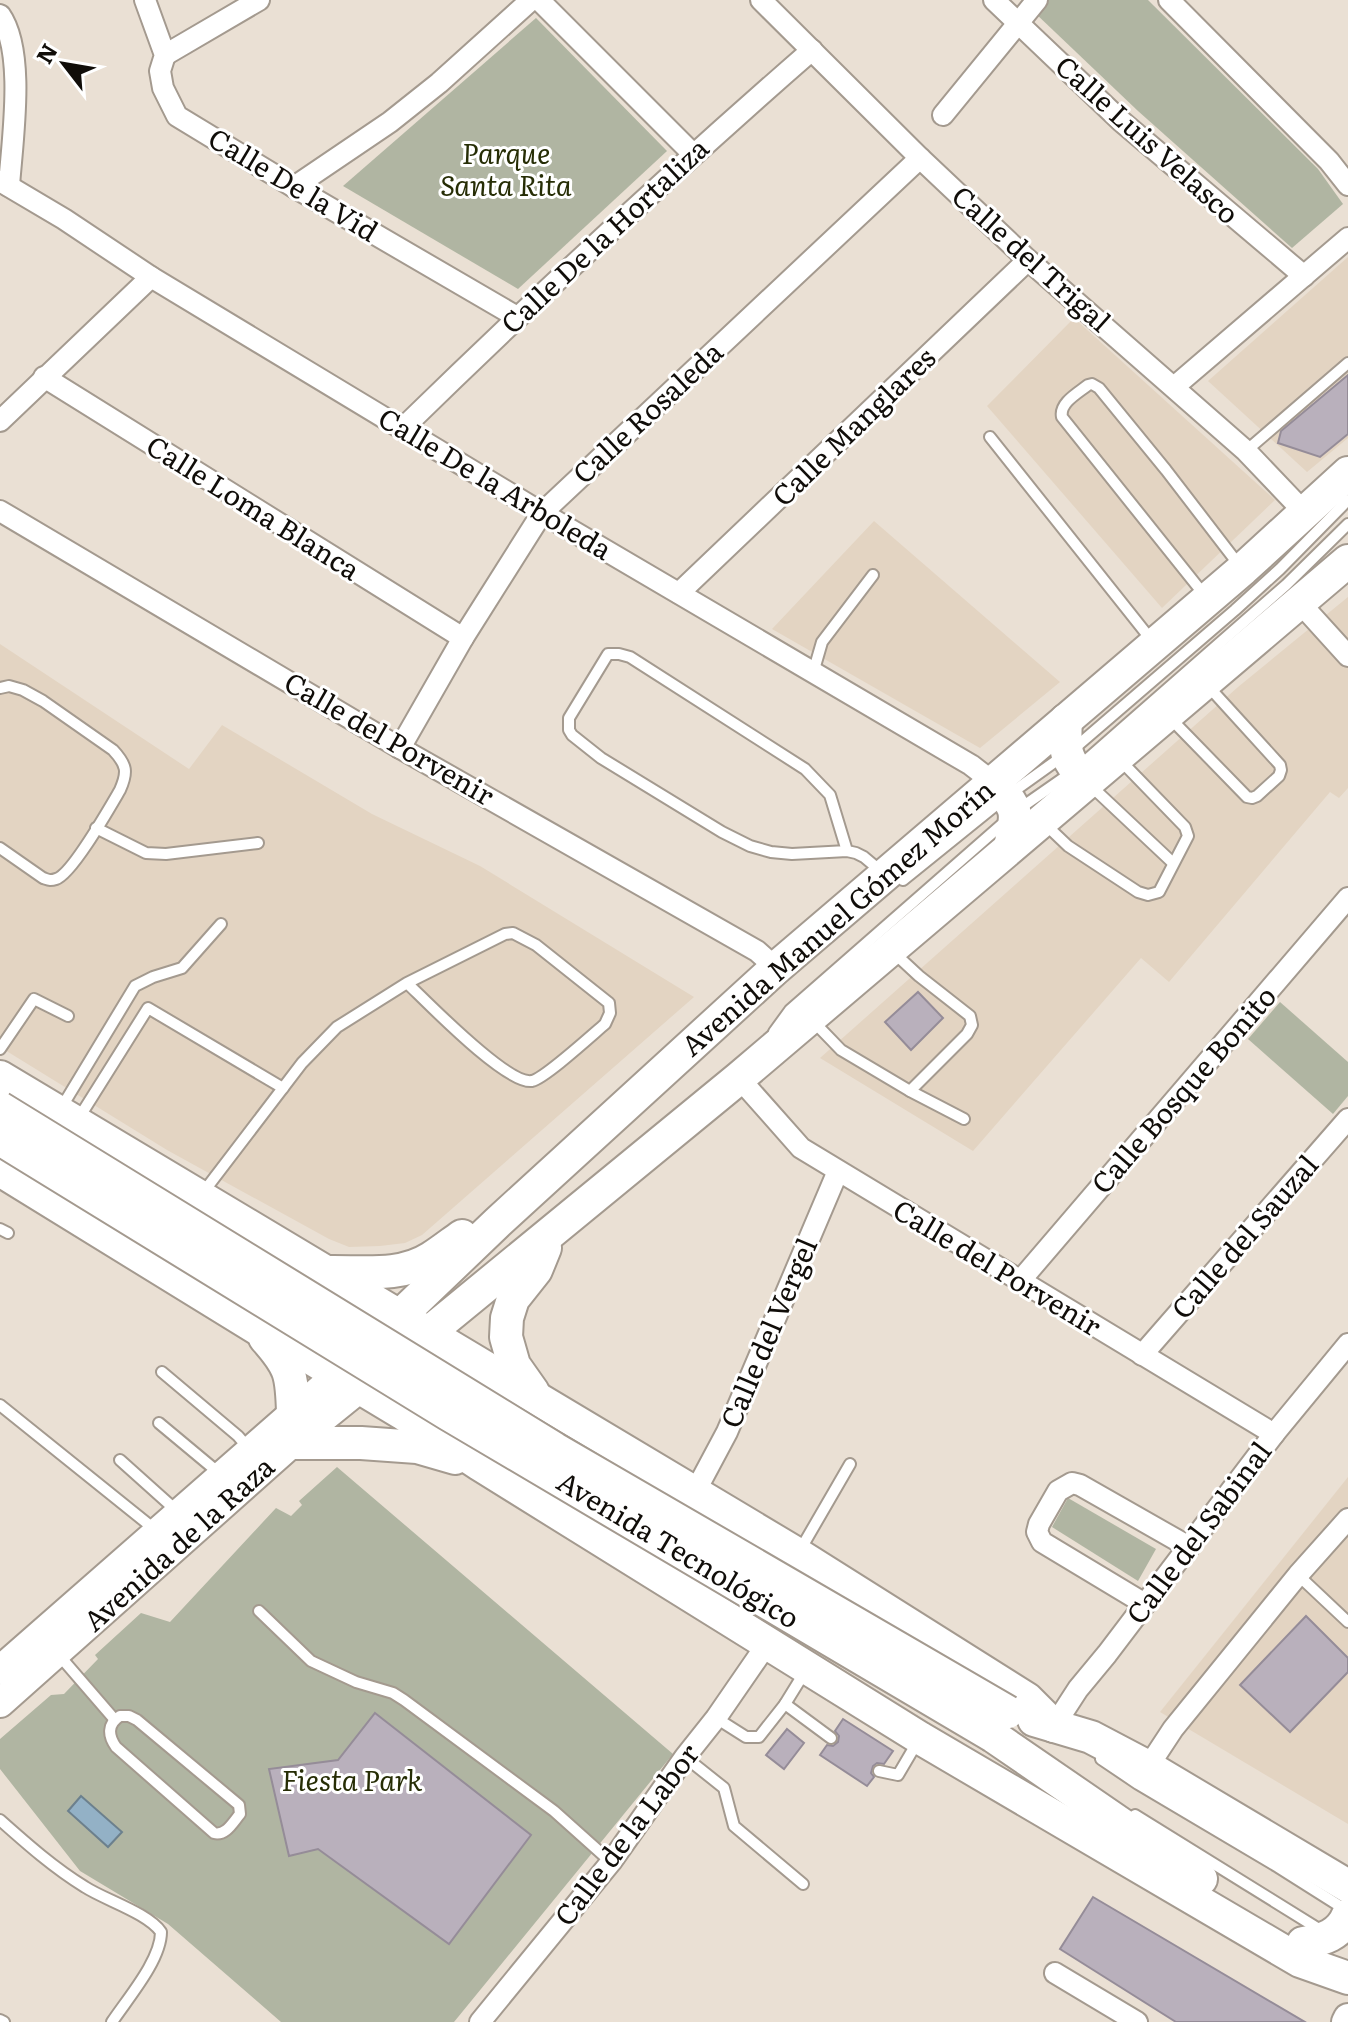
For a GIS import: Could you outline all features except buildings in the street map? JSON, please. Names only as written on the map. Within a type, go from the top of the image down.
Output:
[{"type":"main road","name":"Avenida Manuel Gómez Morín","points":[[440,1340],[552,1233],[811,1019],[1010,847],[1014,803],[1066,720],[1208,600],[1348,473]]},
{"type":"main road","name":"Avenida Manuel Gómez Morín","points":[[338,1374],[498,1222],[776,968],[888,882],[1014,803],[1076,768],[1116,757],[1348,561]]},
{"type":"main road","points":[[1066,720],[1076,768]]},
{"type":"main road","points":[[0,1077],[797,1554],[1027,1699],[1054,1726]]},
{"type":"main road","name":"Avenida Tecnológico","points":[[0,1108],[1000,1724],[1180,1866],[1340,1926]]},
{"type":"main road","name":"Avenida Tecnológico","points":[[0,1139],[448,1414],[1000,1724],[1054,1726],[1091,1737],[1148,1767],[1340,1926]]},
{"type":"main road","points":[[0,1170],[258,1329],[402,1413],[920,1738],[1300,1961],[1340,1926]]},
{"type":"main road","points":[[326,1272],[379,1273],[399,1270],[429,1260],[469,1230],[498,1222]]},
{"type":"main road","points":[[537,1398],[514,1365],[506,1337],[507,1318],[513,1299],[536,1270],[552,1233]]},
{"type":"main road","points":[[338,1374],[344,1347],[358,1330],[362,1314],[360,1292]]},
{"type":"main road","points":[[258,1329],[289,1369],[293,1428],[361,1443],[417,1447],[479,1464]]},
{"type":"main road","points":[[338,1374],[440,1340]]},
{"type":"main road","points":[[402,1413],[401,1381],[408,1364],[440,1340]]},
{"type":"main road","name":"Avenida de la Raza","points":[[0,1703],[48,1644],[170,1531],[293,1428],[338,1374]]},
{"type":"main road","name":"Avenida de la Raza","points":[[170,1531],[250,1451],[293,1428]]},
{"type":"main road","name":"Avenida de la Raza","points":[[0,1670],[48,1644]]},
{"type":"street","name":"Calle De la Vid","points":[[145,0],[165,55],[160,71],[163,88],[177,116],[517,317]]},
{"type":"street","points":[[165,55],[259,0]]},
{"type":"street","points":[[294,187],[390,122],[439,83],[531,0]]},
{"type":"street","points":[[539,0],[693,154]]},
{"type":"street","name":"Calle del Trigal","points":[[761,0],[1028,260],[1246,451],[1305,513]]},
{"type":"street","name":"Calle Luis Velasco","points":[[994,0],[1139,137],[1304,276]]},
{"type":"street","points":[[943,115],[1037,0]]},
{"type":"street","points":[[1169,0],[1329,161],[1348,185]]},
{"type":"street","points":[[0,15],[10,37],[15,66],[5,184]]},
{"type":"street","name":"Calle De la Hortaliza","points":[[403,428],[693,154],[812,50]]},
{"type":"street","name":"Calle Rosaleda","points":[[400,748],[463,638],[542,513],[920,158]]},
{"type":"street","name":"Calle De la Arboleda","points":[[5,184],[151,277],[542,513],[971,765],[1014,803]]},
{"type":"street","points":[[1174,387],[1348,238]]},
{"type":"street","name":"Calle Manglares","points":[[679,593],[1028,260]]},
{"type":"street","points":[[0,421],[151,277]]},
{"type":"street","name":"Calle Loma Blanca","points":[[44,377],[463,638]]},
{"type":"street","name":"Calle del Porvenir","points":[[0,511],[400,748],[757,951],[776,968]]},
{"type":"street","points":[[1300,603],[1348,656]]},
{"type":"street","name":"Calle Bosque Bonito","points":[[1020,1281],[1348,899]]},
{"type":"street","name":"Calle del Porvenir","points":[[739,1078],[801,1148],[1274,1434]]},
{"type":"street","name":"Calle del Sauzal","points":[[1142,1355],[1348,1119]]},
{"type":"street","name":"Calle del Vergel","points":[[695,1492],[727,1432],[838,1171]]},
{"type":"street","name":"Calle del Sabinal","points":[[1054,1726],[1078,1689],[1274,1434],[1348,1344]]},
{"type":"street","points":[[1145,1604],[1042,1542],[1037,1532],[1039,1524],[1058,1491],[1072,1483],[1080,1485],[1189,1547]]},
{"type":"street","points":[[1148,1767],[1173,1729],[1298,1575],[1348,1519]]},
{"type":"street","name":"Calle de la Labor","points":[[480,2022],[611,1862],[767,1644]]},
{"type":"street","points":[[1055,1973],[1137,2022]]},
{"type":"lane","points":[[1246,451],[1348,363]]},
{"type":"lane","points":[[1208,600],[1062,417],[1063,407],[1088,385],[1099,388],[1243,569]]},
{"type":"lane","points":[[990,437],[1155,645]]},
{"type":"lane","points":[[1173,863],[1076,768],[1077,746],[1235,610],[1348,500]]},
{"type":"lane","points":[[739,1078],[790,1010],[1014,803],[1076,768],[1286,585],[1348,524]]},
{"type":"lane","points":[[813,673],[822,642],[873,575]]},
{"type":"lane","points":[[847,851],[830,795],[805,769],[630,657],[608,654],[569,718],[569,730],[578,741],[722,832],[750,846],[792,854],[856,853],[864,857],[888,882]]},
{"type":"lane","points":[[1166,714],[1247,797],[1257,796],[1279,776],[1280,765],[1205,682]]},
{"type":"lane","points":[[0,688],[16,687],[43,701],[113,750],[126,768],[120,790],[74,862],[60,878],[43,878],[0,848]]},
{"type":"lane","points":[[1014,803],[1068,846],[1138,892],[1148,895],[1159,892],[1188,836],[1185,827],[1116,757]]},
{"type":"lane","points":[[96,828],[146,853],[166,854],[258,843]]},
{"type":"lane","points":[[67,1117],[135,986],[182,968],[221,924]]},
{"type":"lane","points":[[776,968],[843,927]]},
{"type":"lane","points":[[201,1196],[302,1063],[337,1027],[407,983],[505,934],[513,933],[536,945],[609,1003],[610,1013],[605,1024],[540,1077],[526,1081],[516,1079],[478,1049],[407,983]]},
{"type":"lane","points":[[892,950],[919,976],[970,1016],[972,1025],[967,1034],[910,1091]]},
{"type":"lane","points":[[0,1049],[34,999],[68,1016]]},
{"type":"lane","points":[[67,1117],[148,1008],[283,1088]]},
{"type":"lane","points":[[811,1019],[841,1050],[964,1119]]},
{"type":"lane","points":[[162,1372],[238,1436],[250,1451]]},
{"type":"lane","points":[[0,1405],[170,1531]]},
{"type":"lane","points":[[159,1423],[222,1476]]},
{"type":"lane","points":[[120,1460],[170,1531]]},
{"type":"lane","points":[[797,1554],[850,1464]]},
{"type":"lane","points":[[1298,1575],[1348,1622]]},
{"type":"lane","points":[[259,1611],[311,1661],[404,1700],[554,1811],[611,1862]]},
{"type":"lane","points":[[48,1644],[115,1720]]},
{"type":"lane","points":[[716,1718],[746,1737],[759,1737],[808,1668]]},
{"type":"lane","points":[[785,1704],[831,1738]]},
{"type":"lane","points":[[125,1716],[137,1720],[239,1805],[240,1814],[222,1833],[214,1833],[116,1747],[110,1734],[110,1726],[115,1720],[125,1716]]},
{"type":"lane","points":[[1000,1724],[1072,1776]]},
{"type":"lane","points":[[1054,1726],[1138,1784],[1278,1867],[1340,1926]]},
{"type":"lane","points":[[879,1771],[898,1775],[920,1738]]},
{"type":"lane","points":[[685,1757],[724,1788],[734,1826],[803,1884]]},
{"type":"lane","points":[[1120,1806],[1340,1926]]},
{"type":"lane","points":[[0,1820],[40,1856],[87,1889],[151,1921],[161,1932],[161,1943],[155,1957],[112,2022]]},
{"type":"shaded area","points":[[1348,257],[1348,438],[1307,472],[1208,381]]},
{"type":"shaded area","points":[[1074,318],[1275,500],[1162,608],[987,406]]},
{"type":"shaded area","points":[[874,521],[1060,682],[980,748],[772,629]]},
{"type":"shaded area","points":[[1348,597],[1348,788],[1339,798],[1330,792],[1169,982],[1141,958],[973,1151],[820,1058],[1238,687]]},
{"type":"shaded area","points":[[0,644],[189,769],[222,725],[372,814],[480,866],[694,997],[422,1235],[405,1243],[380,1246],[349,1247],[329,1239],[167,1150],[0,1047]]},
{"type":"shaded area","points":[[1348,1477],[1348,1824],[1160,1712]]},
{"type":"green space","points":[[1043,0],[1148,0],[1318,169],[1343,204],[1292,248],[1138,111],[1034,12]]},
{"type":"green space","name":"Parque Santa Rita","points":[[536,18],[667,151],[518,289],[343,186]]},
{"type":"green space","points":[[1280,1002],[1348,1062],[1348,1096],[1333,1114],[1248,1039]]},
{"type":"green space","name":"Fiesta Park","points":[[337,1467],[673,1754],[454,2022],[281,2022],[168,1924],[80,1871],[0,1769],[0,1739],[51,1695],[64,1694],[98,1659],[95,1655],[141,1613],[170,1622],[276,1508],[291,1516],[302,1505],[299,1501]]},
{"type":"green space","points":[[1068,1498],[1156,1549],[1138,1581],[1052,1527]]},
{"type":"water","points":[[81,1796],[122,1832],[108,1847],[68,1811]]}]
